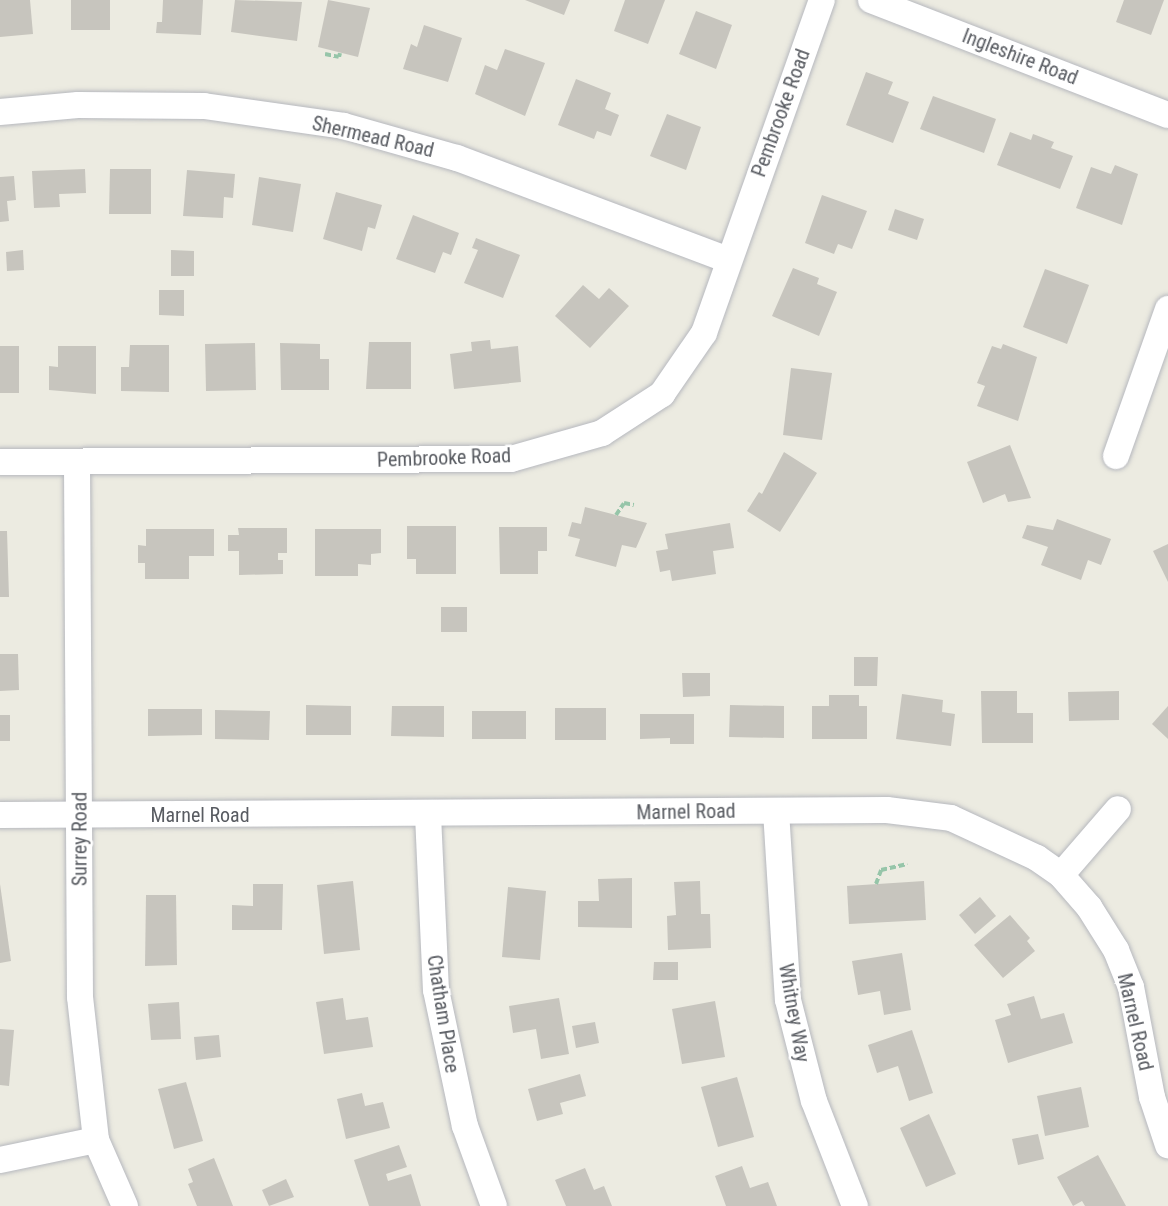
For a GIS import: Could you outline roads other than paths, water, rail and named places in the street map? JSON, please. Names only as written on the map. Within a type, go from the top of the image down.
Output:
[{"type":"street","name":"Pembrooke Road","points":[[0,462],[77,464],[511,459],[602,433],[662,394],[704,333],[822,0]]},
{"type":"street","name":"Ingleshire Road","points":[[871,0],[1168,115]]},
{"type":"street","name":"Shermead Road","points":[[0,112],[78,105],[204,106],[344,126],[457,158],[729,260]]},
{"type":"street","points":[[1116,456],[1168,309]]},
{"type":"street","name":"Surrey Road","points":[[77,464],[80,997],[96,1140],[125,1206]]},
{"type":"street","points":[[1061,875],[1118,808]]},
{"type":"street","name":"Marnel Road","points":[[0,815],[428,815],[776,811],[932,813],[1002,838],[1061,875],[1089,907],[1124,968],[1138,1015],[1152,1097],[1168,1145]]},
{"type":"street","name":"Whitney Way","points":[[776,811],[788,1000],[813,1101],[855,1206]]},
{"type":"street","name":"Chatham Place","points":[[428,815],[436,990],[465,1126],[494,1206]]},
{"type":"street","points":[[0,1160],[96,1140]]}]
